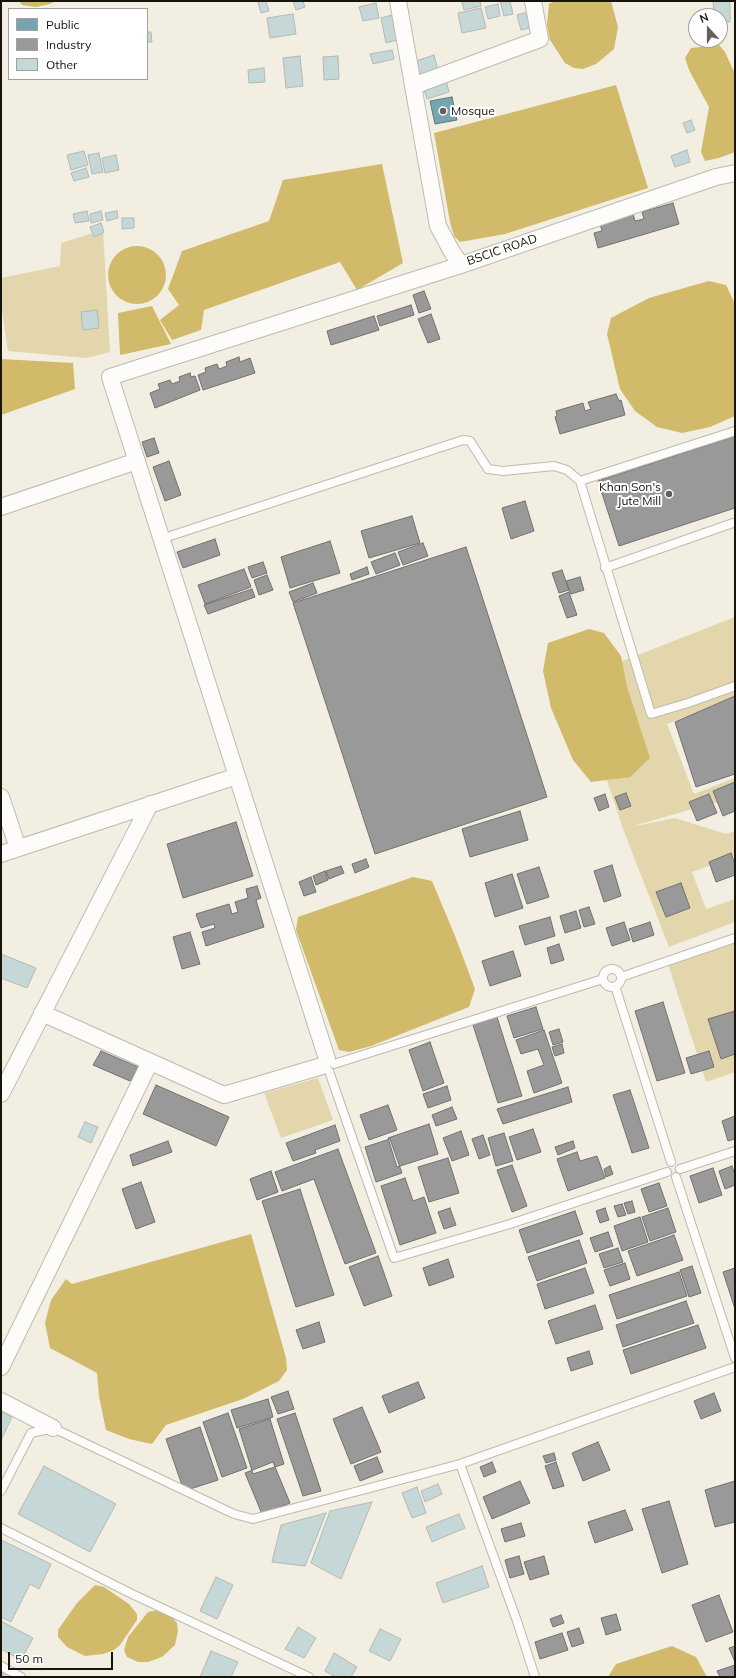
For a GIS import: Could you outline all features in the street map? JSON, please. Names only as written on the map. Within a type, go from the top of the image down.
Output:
[{"type":"street","name":"BSCIC ROAD","points":[[398,1],[438,226],[461,265],[716,178],[735,173]]},
{"type":"street","points":[[413,86],[540,39],[533,1]]},
{"type":"street","points":[[42,1013],[224,1095],[328,1065],[110,377],[461,265]]},
{"type":"street","points":[[1,507],[137,461]]},
{"type":"street","points":[[1,854],[237,776]]},
{"type":"street","points":[[1,797],[18,848]]},
{"type":"street","points":[[1,1094],[150,804]]},
{"type":"street","points":[[1,1367],[150,1062]]},
{"type":"street","points":[[1,1401],[53,1428]]},
{"type":"lane","points":[[580,481],[735,431]]},
{"type":"lane","points":[[161,539],[463,440],[470,441],[488,469],[503,471],[554,466],[567,470],[580,481],[605,568],[652,714],[688,704],[735,686]]},
{"type":"lane","points":[[605,568],[733,523]]},
{"type":"lane","points":[[602,979],[607,986],[615,986],[618,984],[621,977],[735,938]]},
{"type":"lane","points":[[621,977],[616,970],[608,969],[602,979],[328,1065],[394,1258],[510,1224],[667,1172]]},
{"type":"lane","points":[[615,986],[670,1162],[667,1166],[667,1172],[670,1176],[735,1151]]},
{"type":"lane","points":[[670,1162],[674,1162],[680,1166],[678,1173],[735,1358]]},
{"type":"lane","points":[[1,1491],[31,1433],[53,1428],[234,1514],[253,1519],[460,1464],[735,1367]]},
{"type":"lane","points":[[460,1464],[517,1621],[535,1677]]},
{"type":"lane","points":[[1,1528],[132,1594],[309,1677]]},
{"type":"lane","points":[[1,1666],[21,1677]]},
{"type":"shaded area","points":[[19,1],[56,1],[36,7],[22,5]]},
{"type":"shaded area","points":[[554,1],[611,1],[618,27],[614,49],[596,64],[583,69],[574,68],[565,63],[550,40],[547,25],[549,4]]},
{"type":"shaded area","points":[[691,48],[722,48],[725,52],[735,74],[735,152],[705,161],[701,152],[709,107],[689,70],[685,58]]},
{"type":"shaded area","points":[[616,85],[648,188],[505,234],[460,242],[454,236],[450,222],[434,133]]},
{"type":"shaded area","points":[[382,164],[403,263],[357,290],[340,262],[204,310],[201,330],[172,340],[160,320],[179,305],[168,289],[182,251],[269,221],[283,180]]},
{"type":"shaded area","points":[[103,230],[110,352],[86,358],[8,351],[1,304],[1,278],[60,266],[61,243]]},
{"type":"shaded area","points":[[137,246],[153,251],[161,259],[166,275],[161,291],[153,299],[137,304],[121,299],[113,291],[108,275],[113,259],[121,251]]},
{"type":"shaded area","points":[[709,281],[726,285],[735,304],[735,416],[710,427],[682,433],[657,427],[635,411],[620,389],[607,334],[611,318],[649,298]]},
{"type":"shaded area","points":[[152,306],[171,344],[120,355],[118,313]]},
{"type":"shaded area","points":[[1,359],[73,363],[75,389],[1,415]]},
{"type":"shaded area","points":[[735,617],[735,697],[667,724],[694,794],[735,778],[735,805],[713,803],[630,827],[675,818],[726,834],[735,831],[735,856],[692,872],[706,909],[735,899],[735,922],[669,947],[623,829],[574,680]]},
{"type":"shaded area","points":[[589,629],[604,633],[621,656],[627,687],[650,758],[630,777],[591,782],[573,760],[551,708],[543,671],[548,643]]},
{"type":"shaded area","points":[[413,877],[432,881],[475,989],[469,1007],[371,1046],[349,1052],[339,1050],[296,930],[298,917]]},
{"type":"shaded area","points":[[735,938],[735,1072],[706,1082],[667,961]]},
{"type":"shaded area","points":[[318,1078],[333,1120],[281,1138],[264,1093]]},
{"type":"shaded area","points":[[251,1234],[286,1358],[287,1370],[279,1381],[243,1399],[166,1425],[152,1444],[129,1439],[106,1430],[99,1396],[97,1373],[50,1348],[45,1323],[51,1300],[66,1279],[72,1284]]},
{"type":"shaded area","points":[[95,1585],[104,1587],[129,1604],[137,1614],[137,1620],[120,1645],[114,1650],[103,1654],[85,1656],[67,1647],[58,1637],[58,1630],[77,1603]]},
{"type":"shaded area","points":[[158,1610],[170,1615],[177,1623],[178,1631],[175,1645],[162,1657],[148,1662],[138,1662],[127,1657],[124,1650],[128,1637],[148,1612]]},
{"type":"shaded area","points":[[672,1646],[696,1657],[707,1677],[608,1677],[616,1664]]},
{"type":"building: Public","name":"Mosque","points":[[452,97],[457,120],[435,124],[430,101]]},
{"type":"building: Industry","points":[[673,203],[679,224],[598,248],[594,233],[602,231],[600,224],[633,214],[635,221],[644,219],[642,212]]},
{"type":"building: Industry","points":[[424,291],[431,309],[419,313],[413,295]]},
{"type":"building: Industry","points":[[411,305],[414,315],[380,326],[377,316]]},
{"type":"building: Industry","points":[[431,314],[440,339],[428,343],[418,319]]},
{"type":"building: Industry","points":[[374,316],[379,330],[331,345],[327,331]]},
{"type":"building: Industry","points":[[239,357],[240,362],[250,358],[255,373],[203,390],[198,375],[206,372],[205,368],[217,364],[219,369],[227,366],[226,362]]},
{"type":"building: Industry","points":[[190,373],[191,377],[195,376],[200,390],[155,408],[150,393],[160,389],[158,384],[170,380],[172,384],[180,381],[179,377]]},
{"type":"building: Industry","points":[[616,394],[619,401],[621,400],[625,415],[560,434],[555,417],[557,416],[556,411],[583,403],[585,411],[591,409],[588,402]]},
{"type":"building: Industry","name":"Khan Son's Jute Mill","points":[[735,436],[735,508],[619,546],[598,481]]},
{"type":"building: Industry","points":[[154,438],[159,453],[147,457],[142,442]]},
{"type":"building: Industry","points":[[169,461],[181,495],[165,501],[153,467]]},
{"type":"building: Industry","points":[[525,501],[534,531],[511,539],[502,508]]},
{"type":"building: Industry","points":[[412,516],[420,543],[369,558],[361,531]]},
{"type":"building: Industry","points":[[215,539],[220,555],[183,568],[177,552]]},
{"type":"building: Industry","points":[[330,541],[340,573],[290,588],[281,557]]},
{"type":"building: Industry","points":[[423,543],[428,556],[403,565],[398,552]]},
{"type":"building: Industry","points":[[466,547],[547,797],[375,854],[293,603]]},
{"type":"building: Industry","points":[[395,553],[400,565],[376,574],[371,562]]},
{"type":"building: Industry","points":[[263,562],[267,573],[252,578],[248,567]]},
{"type":"building: Industry","points":[[367,567],[369,574],[352,580],[350,574]]},
{"type":"building: Industry","points":[[244,569],[251,587],[205,604],[198,585]]},
{"type":"building: Industry","points":[[562,570],[569,590],[559,593],[552,573]]},
{"type":"building: Industry","points":[[267,575],[273,590],[259,595],[254,580]]},
{"type":"building: Industry","points":[[580,577],[584,590],[571,594],[566,581]]},
{"type":"building: Industry","points":[[313,583],[317,593],[293,602],[289,592]]},
{"type":"building: Industry","points":[[252,589],[255,597],[208,614],[204,605]]},
{"type":"building: Industry","points":[[569,592],[577,615],[567,618],[559,596]]},
{"type":"building: Industry","points":[[735,696],[735,774],[696,787],[675,722]]},
{"type":"building: Industry","points":[[735,782],[735,811],[723,816],[713,791]]},
{"type":"building: Industry","points":[[626,793],[631,806],[620,810],[615,797]]},
{"type":"building: Industry","points":[[605,794],[609,807],[599,811],[594,798]]},
{"type":"building: Industry","points":[[709,794],[717,813],[697,821],[689,802]]},
{"type":"building: Industry","points":[[520,811],[528,840],[470,857],[462,829]]},
{"type":"building: Industry","points":[[236,822],[253,876],[183,898],[167,844]]},
{"type":"building: Industry","points":[[731,853],[735,864],[735,875],[716,882],[709,862]]},
{"type":"building: Industry","points":[[366,859],[369,867],[355,873],[352,864]]},
{"type":"building: Industry","points":[[612,865],[621,896],[604,902],[594,871]]},
{"type":"building: Industry","points":[[341,866],[344,873],[329,879],[326,871]]},
{"type":"building: Industry","points":[[539,867],[549,897],[527,904],[517,874]]},
{"type":"building: Industry","points":[[325,871],[328,880],[316,885],[313,876]]},
{"type":"building: Industry","points":[[512,874],[523,908],[495,917],[485,883]]},
{"type":"building: Industry","points":[[311,877],[316,892],[304,896],[299,882]]},
{"type":"building: Industry","points":[[681,883],[690,908],[666,917],[656,892]]},
{"type":"building: Industry","points":[[257,886],[261,898],[256,900],[264,927],[206,946],[202,932],[215,928],[214,924],[201,928],[196,914],[229,904],[232,914],[238,912],[235,902],[248,898],[246,889]]},
{"type":"building: Industry","points":[[589,907],[595,924],[584,927],[579,910]]},
{"type":"building: Industry","points":[[576,911],[581,928],[565,933],[560,916]]},
{"type":"building: Industry","points":[[550,917],[555,936],[525,945],[519,926]]},
{"type":"building: Industry","points":[[624,922],[630,940],[612,946],[606,928]]},
{"type":"building: Industry","points":[[650,922],[654,935],[633,942],[629,929]]},
{"type":"building: Industry","points":[[190,932],[200,964],[182,969],[173,937]]},
{"type":"building: Industry","points":[[559,944],[564,960],[551,964],[547,948]]},
{"type":"building: Industry","points":[[513,951],[521,976],[490,986],[482,961]]},
{"type":"building: Industry","points":[[663,1002],[685,1073],[657,1081],[635,1011]]},
{"type":"building: Industry","points":[[536,1007],[543,1029],[514,1038],[507,1016]]},
{"type":"building: Industry","points":[[735,1011],[735,1054],[721,1059],[708,1019]]},
{"type":"building: Industry","points":[[497,1017],[522,1096],[498,1103],[473,1025]]},
{"type":"building: Industry","points":[[559,1029],[563,1042],[553,1045],[549,1032]]},
{"type":"building: Industry","points":[[544,1030],[562,1083],[534,1093],[527,1071],[544,1065],[538,1049],[521,1054],[516,1040]]},
{"type":"building: Industry","points":[[430,1042],[444,1083],[423,1091],[409,1050]]},
{"type":"building: Industry","points":[[562,1044],[564,1053],[555,1056],[552,1047]]},
{"type":"building: Industry","points":[[101,1051],[138,1067],[130,1081],[93,1065]]},
{"type":"building: Industry","points":[[709,1051],[714,1067],[691,1074],[686,1058]]},
{"type":"building: Industry","points":[[156,1085],[229,1117],[216,1146],[143,1114]]},
{"type":"building: Industry","points":[[447,1086],[451,1100],[428,1108],[423,1094]]},
{"type":"building: Industry","points":[[568,1087],[572,1102],[503,1124],[497,1109]]},
{"type":"building: Industry","points":[[630,1090],[649,1148],[632,1153],[613,1095]]},
{"type":"building: Industry","points":[[388,1105],[397,1130],[369,1140],[360,1115]]},
{"type":"building: Industry","points":[[452,1107],[457,1119],[436,1126],[432,1115]]},
{"type":"building: Industry","points":[[735,1116],[735,1139],[728,1141],[722,1121]]},
{"type":"building: Industry","points":[[429,1124],[438,1154],[397,1167],[388,1138]]},
{"type":"building: Industry","points":[[335,1125],[340,1141],[315,1150],[316,1153],[293,1161],[286,1143]]},
{"type":"building: Industry","points":[[533,1129],[541,1152],[517,1160],[509,1137]]},
{"type":"building: Industry","points":[[461,1131],[469,1155],[452,1161],[443,1138]]},
{"type":"building: Industry","points":[[504,1133],[513,1161],[496,1166],[488,1138]]},
{"type":"building: Industry","points":[[483,1135],[490,1155],[479,1159],[472,1139]]},
{"type":"building: Industry","points":[[390,1139],[402,1173],[376,1182],[365,1147]]},
{"type":"building: Industry","points":[[168,1141],[172,1152],[133,1166],[130,1155]]},
{"type":"building: Industry","points":[[573,1141],[575,1148],[558,1155],[555,1147]]},
{"type":"building: Industry","points":[[338,1149],[376,1253],[345,1264],[314,1179],[282,1191],[275,1172]]},
{"type":"building: Industry","points":[[577,1152],[580,1161],[597,1156],[605,1178],[568,1191],[557,1159]]},
{"type":"building: Industry","points":[[448,1158],[459,1193],[429,1202],[418,1167]]},
{"type":"building: Industry","points":[[512,1165],[527,1206],[512,1212],[497,1170]]},
{"type":"building: Industry","points":[[610,1166],[613,1174],[606,1177],[604,1169]]},
{"type":"building: Industry","points":[[732,1166],[735,1175],[735,1185],[725,1189],[719,1171]]},
{"type":"building: Industry","points":[[713,1168],[722,1195],[699,1203],[690,1176]]},
{"type":"building: Industry","points":[[271,1171],[278,1192],[257,1200],[250,1179]]},
{"type":"building: Industry","points":[[405,1178],[413,1201],[424,1197],[436,1233],[400,1245],[381,1186]]},
{"type":"building: Industry","points":[[141,1182],[155,1222],[136,1229],[122,1189]]},
{"type":"building: Industry","points":[[659,1183],[667,1206],[649,1212],[641,1189]]},
{"type":"building: Industry","points":[[300,1189],[334,1295],[296,1307],[262,1201]]},
{"type":"building: Industry","points":[[632,1201],[635,1212],[628,1214],[624,1203]]},
{"type":"building: Industry","points":[[622,1204],[626,1215],[618,1217],[614,1206]]},
{"type":"building: Industry","points":[[450,1208],[456,1225],[444,1229],[438,1212]]},
{"type":"building: Industry","points":[[605,1208],[609,1220],[600,1223],[596,1211]]},
{"type":"building: Industry","points":[[668,1208],[676,1232],[650,1241],[642,1217]]},
{"type":"building: Industry","points":[[575,1211],[583,1234],[527,1253],[519,1230]]},
{"type":"building: Industry","points":[[640,1217],[648,1242],[622,1251],[614,1226]]},
{"type":"building: Industry","points":[[608,1232],[613,1246],[595,1252],[590,1238]]},
{"type":"building: Industry","points":[[674,1235],[683,1260],[637,1276],[628,1251]]},
{"type":"building: Industry","points":[[579,1240],[587,1263],[537,1281],[528,1257]]},
{"type":"building: Industry","points":[[618,1248],[623,1262],[604,1268],[599,1254]]},
{"type":"building: Industry","points":[[378,1256],[392,1296],[364,1306],[349,1267]]},
{"type":"building: Industry","points":[[448,1259],[454,1277],[429,1286],[423,1268]]},
{"type":"building: Industry","points":[[625,1263],[630,1279],[610,1286],[604,1270]]},
{"type":"building: Industry","points":[[692,1266],[701,1293],[689,1297],[680,1270]]},
{"type":"building: Industry","points":[[585,1268],[594,1293],[545,1309],[537,1284]]},
{"type":"building: Industry","points":[[735,1268],[735,1309],[723,1272]]},
{"type":"building: Industry","points":[[679,1272],[687,1296],[617,1319],[609,1295]]},
{"type":"building: Industry","points":[[686,1301],[694,1323],[623,1347],[616,1325]]},
{"type":"building: Industry","points":[[595,1305],[603,1329],[556,1344],[548,1321]]},
{"type":"building: Industry","points":[[319,1322],[325,1342],[303,1349],[296,1330]]},
{"type":"building: Industry","points":[[698,1325],[706,1348],[631,1374],[623,1350]]},
{"type":"building: Industry","points":[[589,1351],[593,1364],[571,1371],[567,1358]]},
{"type":"building: Industry","points":[[418,1382],[425,1398],[389,1413],[382,1396]]},
{"type":"building: Industry","points":[[288,1391],[294,1409],[278,1414],[271,1397]]},
{"type":"building: Industry","points":[[714,1393],[721,1411],[701,1419],[694,1401]]},
{"type":"building: Industry","points":[[268,1399],[273,1417],[237,1428],[231,1410]]},
{"type":"building: Industry","points":[[362,1407],[381,1452],[351,1464],[333,1419]]},
{"type":"building: Industry","points":[[228,1413],[247,1468],[222,1477],[203,1422]]},
{"type":"building: Industry","points":[[295,1413],[321,1491],[303,1496],[277,1419]]},
{"type":"building: Industry","points":[[270,1419],[284,1464],[253,1474],[239,1429]]},
{"type":"building: Industry","points":[[200,1427],[218,1480],[184,1491],[166,1439]]},
{"type":"building: Industry","points":[[598,1442],[610,1470],[583,1481],[572,1453]]},
{"type":"building: Industry","points":[[554,1453],[556,1460],[546,1463],[543,1456]]},
{"type":"building: Industry","points":[[377,1457],[383,1472],[360,1481],[354,1466]]},
{"type":"building: Industry","points":[[273,1462],[290,1503],[262,1514],[245,1473]]},
{"type":"building: Industry","points":[[492,1462],[496,1472],[484,1477],[480,1467]]},
{"type":"building: Industry","points":[[556,1462],[564,1486],[553,1489],[545,1466]]},
{"type":"building: Industry","points":[[520,1481],[530,1503],[492,1519],[483,1497]]},
{"type":"building: Industry","points":[[735,1481],[735,1522],[715,1527],[705,1490]]},
{"type":"building: Industry","points":[[669,1501],[688,1564],[662,1573],[642,1509]]},
{"type":"building: Industry","points":[[625,1510],[633,1530],[595,1543],[588,1522]]},
{"type":"building: Industry","points":[[521,1523],[525,1536],[505,1542],[501,1529]]},
{"type":"building: Industry","points":[[519,1556],[524,1574],[510,1578],[505,1560]]},
{"type":"building: Industry","points":[[544,1556],[549,1574],[530,1580],[524,1562]]},
{"type":"building: Industry","points":[[719,1595],[733,1632],[706,1642],[692,1605]]},
{"type":"building: Industry","points":[[616,1614],[621,1630],[606,1635],[601,1618]]},
{"type":"building: Industry","points":[[561,1615],[564,1623],[553,1627],[550,1619]]},
{"type":"building: Industry","points":[[579,1628],[584,1643],[572,1647],[567,1632]]},
{"type":"building: Industry","points":[[562,1633],[568,1650],[540,1659],[535,1642]]},
{"type":"building: Industry","points":[[735,1646],[735,1662],[729,1648]]},
{"type":"building: Industry","points":[[735,1665],[735,1677],[720,1677],[717,1671]]},
{"type":"building: Other","points":[[266,1],[269,11],[261,13],[258,2]]},
{"type":"building: Other","points":[[293,1],[303,1],[305,7],[296,10]]},
{"type":"building: Other","points":[[480,1],[481,6],[464,10],[462,2]]},
{"type":"building: Other","points":[[500,1],[510,1],[513,14],[504,16]]},
{"type":"building: Other","points":[[713,1],[730,1],[730,22],[728,22],[728,8],[713,8]]},
{"type":"building: Other","points":[[376,3],[379,18],[363,21],[359,7]]},
{"type":"building: Other","points":[[498,4],[500,16],[488,19],[485,7]]},
{"type":"building: Other","points":[[481,8],[486,28],[462,33],[458,13]]},
{"type":"building: Other","points":[[531,11],[534,27],[521,30],[517,15]]},
{"type":"building: Other","points":[[293,14],[296,34],[270,38],[267,18]]},
{"type":"building: Other","points":[[392,15],[397,40],[386,43],[381,18]]},
{"type":"building: Other","points":[[148,32],[151,32],[152,42],[148,42]]},
{"type":"building: Other","points":[[392,50],[394,59],[373,64],[370,54]]},
{"type":"building: Other","points":[[434,55],[438,70],[420,75],[416,61]]},
{"type":"building: Other","points":[[300,56],[303,86],[286,88],[283,58]]},
{"type":"building: Other","points":[[338,56],[339,79],[324,80],[323,57]]},
{"type":"building: Other","points":[[264,68],[265,82],[249,83],[248,70]]},
{"type":"building: Other","points":[[445,77],[449,92],[427,99],[422,84]]},
{"type":"building: Other","points":[[691,120],[695,130],[687,133],[683,123]]},
{"type":"building: Other","points":[[687,150],[690,162],[675,167],[671,156]]},
{"type":"building: Other","points":[[84,151],[88,165],[71,170],[67,155]]},
{"type":"building: Other","points":[[99,153],[103,172],[92,174],[88,155]]},
{"type":"building: Other","points":[[116,155],[119,170],[105,173],[102,158]]},
{"type":"building: Other","points":[[86,168],[89,177],[74,181],[71,173]]},
{"type":"building: Other","points":[[87,211],[89,221],[75,223],[73,214]]},
{"type":"building: Other","points":[[101,211],[103,220],[91,223],[90,214]]},
{"type":"building: Other","points":[[117,211],[118,218],[107,221],[105,213]]},
{"type":"building: Other","points":[[122,218],[134,218],[134,228],[122,229]]},
{"type":"building: Other","points":[[101,223],[104,232],[94,237],[90,227]]},
{"type":"building: Other","points":[[97,310],[99,328],[83,330],[81,312]]},
{"type":"building: Other","points":[[1,954],[36,968],[27,988],[1,978]]},
{"type":"building: Other","points":[[85,1122],[98,1127],[91,1143],[78,1137]]},
{"type":"building: Other","points":[[1,1412],[12,1417],[1,1440]]},
{"type":"building: Other","points":[[44,1466],[116,1504],[90,1552],[18,1514]]},
{"type":"building: Other","points":[[438,1484],[442,1494],[425,1502],[421,1491]]},
{"type":"building: Other","points":[[417,1487],[426,1513],[412,1518],[402,1493]]},
{"type":"building: Other","points":[[372,1502],[341,1579],[311,1563],[330,1511]]},
{"type":"building: Other","points":[[326,1513],[305,1566],[272,1562],[281,1525]]},
{"type":"building: Other","points":[[459,1514],[465,1528],[432,1542],[426,1527]]},
{"type":"building: Other","points":[[1,1540],[51,1564],[39,1589],[30,1584],[11,1622],[1,1617]]},
{"type":"building: Other","points":[[482,1566],[489,1587],[443,1603],[436,1583]]},
{"type":"building: Other","points":[[216,1577],[233,1585],[217,1619],[200,1611]]},
{"type":"building: Other","points":[[1,1621],[33,1638],[21,1660],[1,1649]]},
{"type":"building: Other","points":[[298,1627],[316,1638],[304,1658],[285,1649]]},
{"type":"building: Other","points":[[380,1629],[401,1639],[390,1661],[369,1651]]},
{"type":"building: Other","points":[[211,1651],[238,1662],[231,1677],[200,1677]]},
{"type":"building: Other","points":[[334,1653],[357,1667],[351,1677],[336,1677],[325,1671]]},
{"type":"building: Other","points":[[3,1672],[13,1677],[1,1677]]},
{"type":"place","name":"Mosque","points":[[443,111]]},
{"type":"place","name":"Khan Son's Jute Mill","points":[[669,494]]}]
